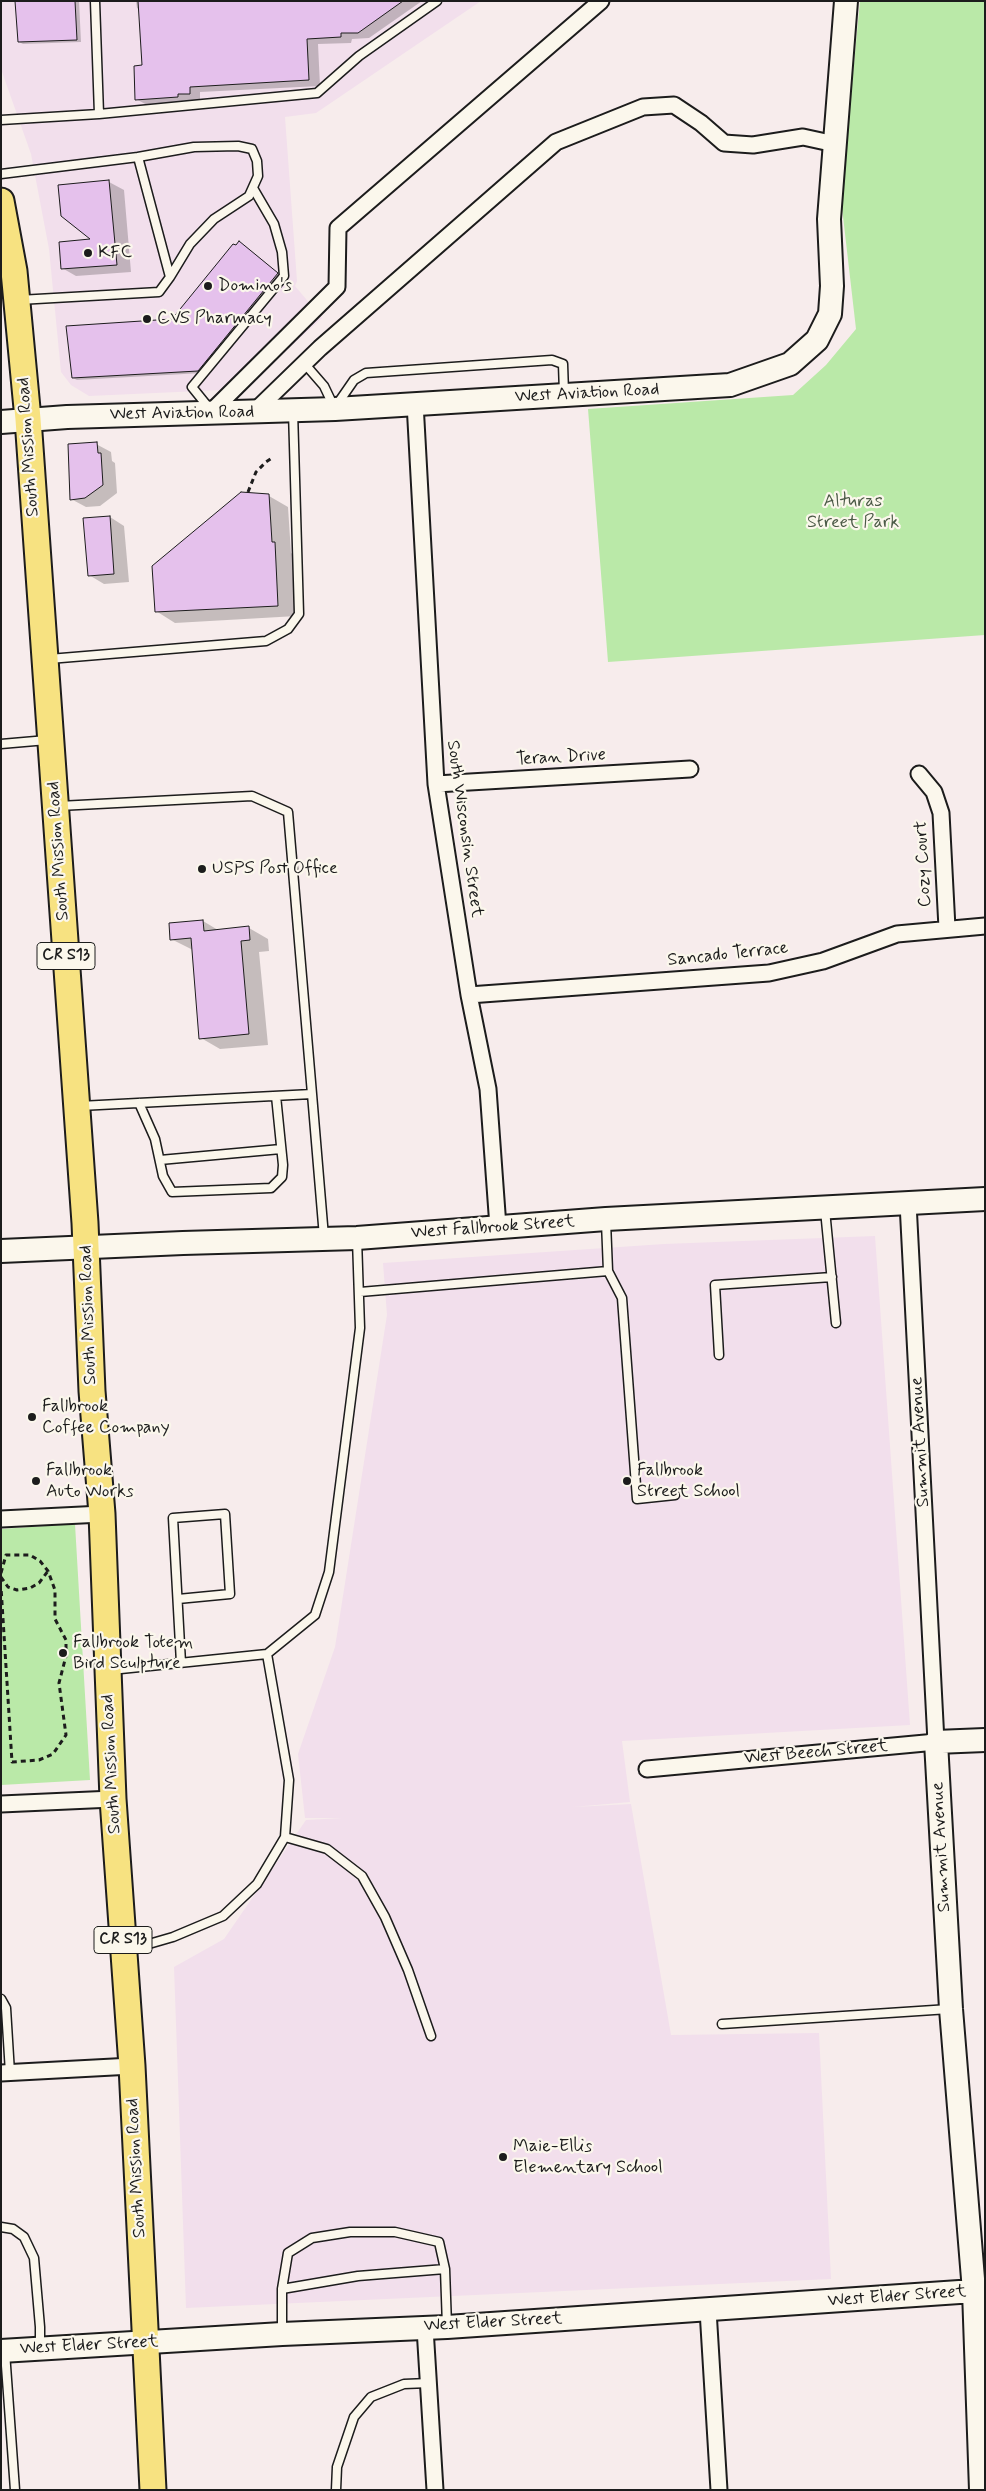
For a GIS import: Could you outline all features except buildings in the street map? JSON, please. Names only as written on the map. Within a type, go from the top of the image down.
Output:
[{"type":"main road","name":"South Mission Road","points":[[1,201],[12,262],[28,419],[77,1106],[86,1247],[92,1391],[102,1514],[113,1799],[132,2066],[144,2343],[154,2490]]},
{"type":"street","points":[[211,412],[337,287],[338,228],[601,1]]},
{"type":"street","name":"West Aviation Road","points":[[1,422],[28,419],[335,409],[730,385],[790,364],[817,340],[830,314],[832,286],[828,219],[846,1]]},
{"type":"street","points":[[254,412],[304,363],[556,142],[643,107],[674,105],[702,123],[724,144],[753,145],[803,137],[835,144]]},
{"type":"street","name":"South Wisconsin Street","points":[[415,403],[436,784],[470,995],[488,1089],[498,1227]]},
{"type":"street","name":"Teran Drive","points":[[436,784],[690,769]]},
{"type":"street","name":"Cozy Court","points":[[919,774],[934,792],[941,813],[946,928]]},
{"type":"street","name":"Sancado Terrace","points":[[470,995],[769,973],[823,961],[897,934],[946,928],[985,926]]},
{"type":"street","name":"West Fallbrook Street","points":[[1,1251],[357,1238],[606,1220],[985,1199]]},
{"type":"street","name":"Summit Avenue","points":[[908,1204],[951,2009],[979,2291],[981,2490]]},
{"type":"street","points":[[1,1519],[102,1514]]},
{"type":"street","name":"West Beech Street","points":[[647,1769],[936,1742],[985,1740]]},
{"type":"street","points":[[1,1804],[113,1799]]},
{"type":"street","points":[[6,2073],[132,2066]]},
{"type":"street","name":"West Elder Street","points":[[3,2351],[282,2334],[447,2327],[979,2291]]},
{"type":"street","points":[[708,2310],[719,2490]]},
{"type":"street","points":[[425,2328],[435,2490]]},
{"type":"lane","points":[[95,1],[99,114]]},
{"type":"lane","points":[[1,120],[99,114],[317,93],[359,56],[437,1]]},
{"type":"lane","points":[[1,174],[138,157],[194,147],[238,146],[252,149],[257,161],[258,176],[249,196],[214,219],[190,244],[159,292],[16,300]]},
{"type":"lane","points":[[138,157],[170,277]]},
{"type":"lane","points":[[211,412],[192,387],[284,276],[282,252],[274,224],[253,188]]},
{"type":"lane","points":[[335,409],[347,387],[366,373],[552,360],[560,361],[563,364],[564,395]]},
{"type":"lane","points":[[304,363],[324,386],[335,409]]},
{"type":"lane","points":[[45,659],[266,640],[288,629],[299,614],[293,410]]},
{"type":"lane","points":[[1,744],[50,739]]},
{"type":"lane","points":[[55,806],[252,796],[288,812],[324,1239]]},
{"type":"lane","points":[[77,1106],[312,1094]]},
{"type":"lane","points":[[139,1103],[155,1138],[163,1176],[172,1192],[271,1188],[282,1177],[276,1096]]},
{"type":"lane","points":[[160,1160],[281,1150]]},
{"type":"lane","points":[[825,1208],[836,1324]]},
{"type":"lane","points":[[606,1220],[608,1271],[622,1298],[636,1499],[675,1496]]},
{"type":"lane","points":[[107,1671],[267,1654],[315,1616],[328,1572],[360,1328],[357,1238]]},
{"type":"lane","points":[[360,1292],[608,1271]]},
{"type":"lane","points":[[719,1355],[715,1285],[832,1277]]},
{"type":"lane","points":[[178,1599],[230,1594],[225,1514],[173,1518],[181,1663]]},
{"type":"lane","points":[[124,1952],[173,1937],[222,1916],[257,1884],[285,1837],[289,1780],[267,1654]]},
{"type":"lane","points":[[285,1837],[327,1849],[362,1876],[385,1917],[408,1970],[431,2036]]},
{"type":"lane","points":[[1,1999],[6,2008],[6,2073]]},
{"type":"lane","points":[[722,2024],[951,2009]]},
{"type":"lane","points":[[1,2226],[13,2229],[24,2237],[34,2258],[40,2348]]},
{"type":"lane","points":[[282,2334],[282,2289],[288,2253],[312,2238],[350,2232],[395,2232],[439,2242],[445,2269],[447,2327]]},
{"type":"lane","points":[[282,2289],[358,2276],[445,2269]]},
{"type":"lane","points":[[3,2351],[15,2490]]},
{"type":"lane","points":[[336,2490],[337,2467],[354,2417],[371,2397],[404,2384],[428,2383]]},
{"type":"path","points":[[248,492],[256,472],[272,458]]},
{"type":"path","points":[[1,1573],[6,1555],[30,1555],[40,1561],[48,1571],[55,1590],[55,1619],[66,1640],[66,1656],[59,1683],[66,1735],[53,1754],[39,1760],[12,1762],[1,1587]]},
{"type":"path","points":[[1,1577],[8,1587],[17,1590],[30,1588],[39,1582],[48,1571]]},
{"type":"shaded area","points":[[1,1],[481,1],[316,113],[285,117],[297,281],[295,286],[322,318],[244,389],[89,396],[71,385],[61,372],[49,249],[31,154],[1,69]]},
{"type":"shaded area","points":[[875,1236],[910,1725],[622,1741],[630,1802],[573,1807],[631,1804],[671,2035],[819,2033],[831,2279],[186,2308],[174,1967],[224,1939],[306,1820],[342,1818],[305,1818],[298,1754],[335,1647],[387,1315],[383,1263],[664,1244]]},
{"type":"green space","name":"Alturas Street Park","points":[[860,1],[985,1],[985,635],[608,662],[588,409],[793,395],[826,365],[856,329],[841,199]]},
{"type":"green space","points":[[75,1524],[90,1780],[1,1785],[1,1529]]},
{"type":"place","name":"KFC","points":[[88,253]]},
{"type":"place","name":"Domino's","points":[[208,286]]},
{"type":"place","name":"CVS Pharmacy","points":[[147,319]]},
{"type":"place","name":"USPS Post Office","points":[[202,869]]},
{"type":"place","name":"Fallbrook Coffee Company","points":[[32,1417]]},
{"type":"place","name":"Fallbrook Auto Works","points":[[36,1481]]},
{"type":"place","name":"Fallbrook Street School","points":[[627,1481]]},
{"type":"place","name":"Fallbrook Totem Bird Sculpture","points":[[63,1653]]},
{"type":"place","name":"Maie-Ellis Elementary School","points":[[503,2157]]}]
